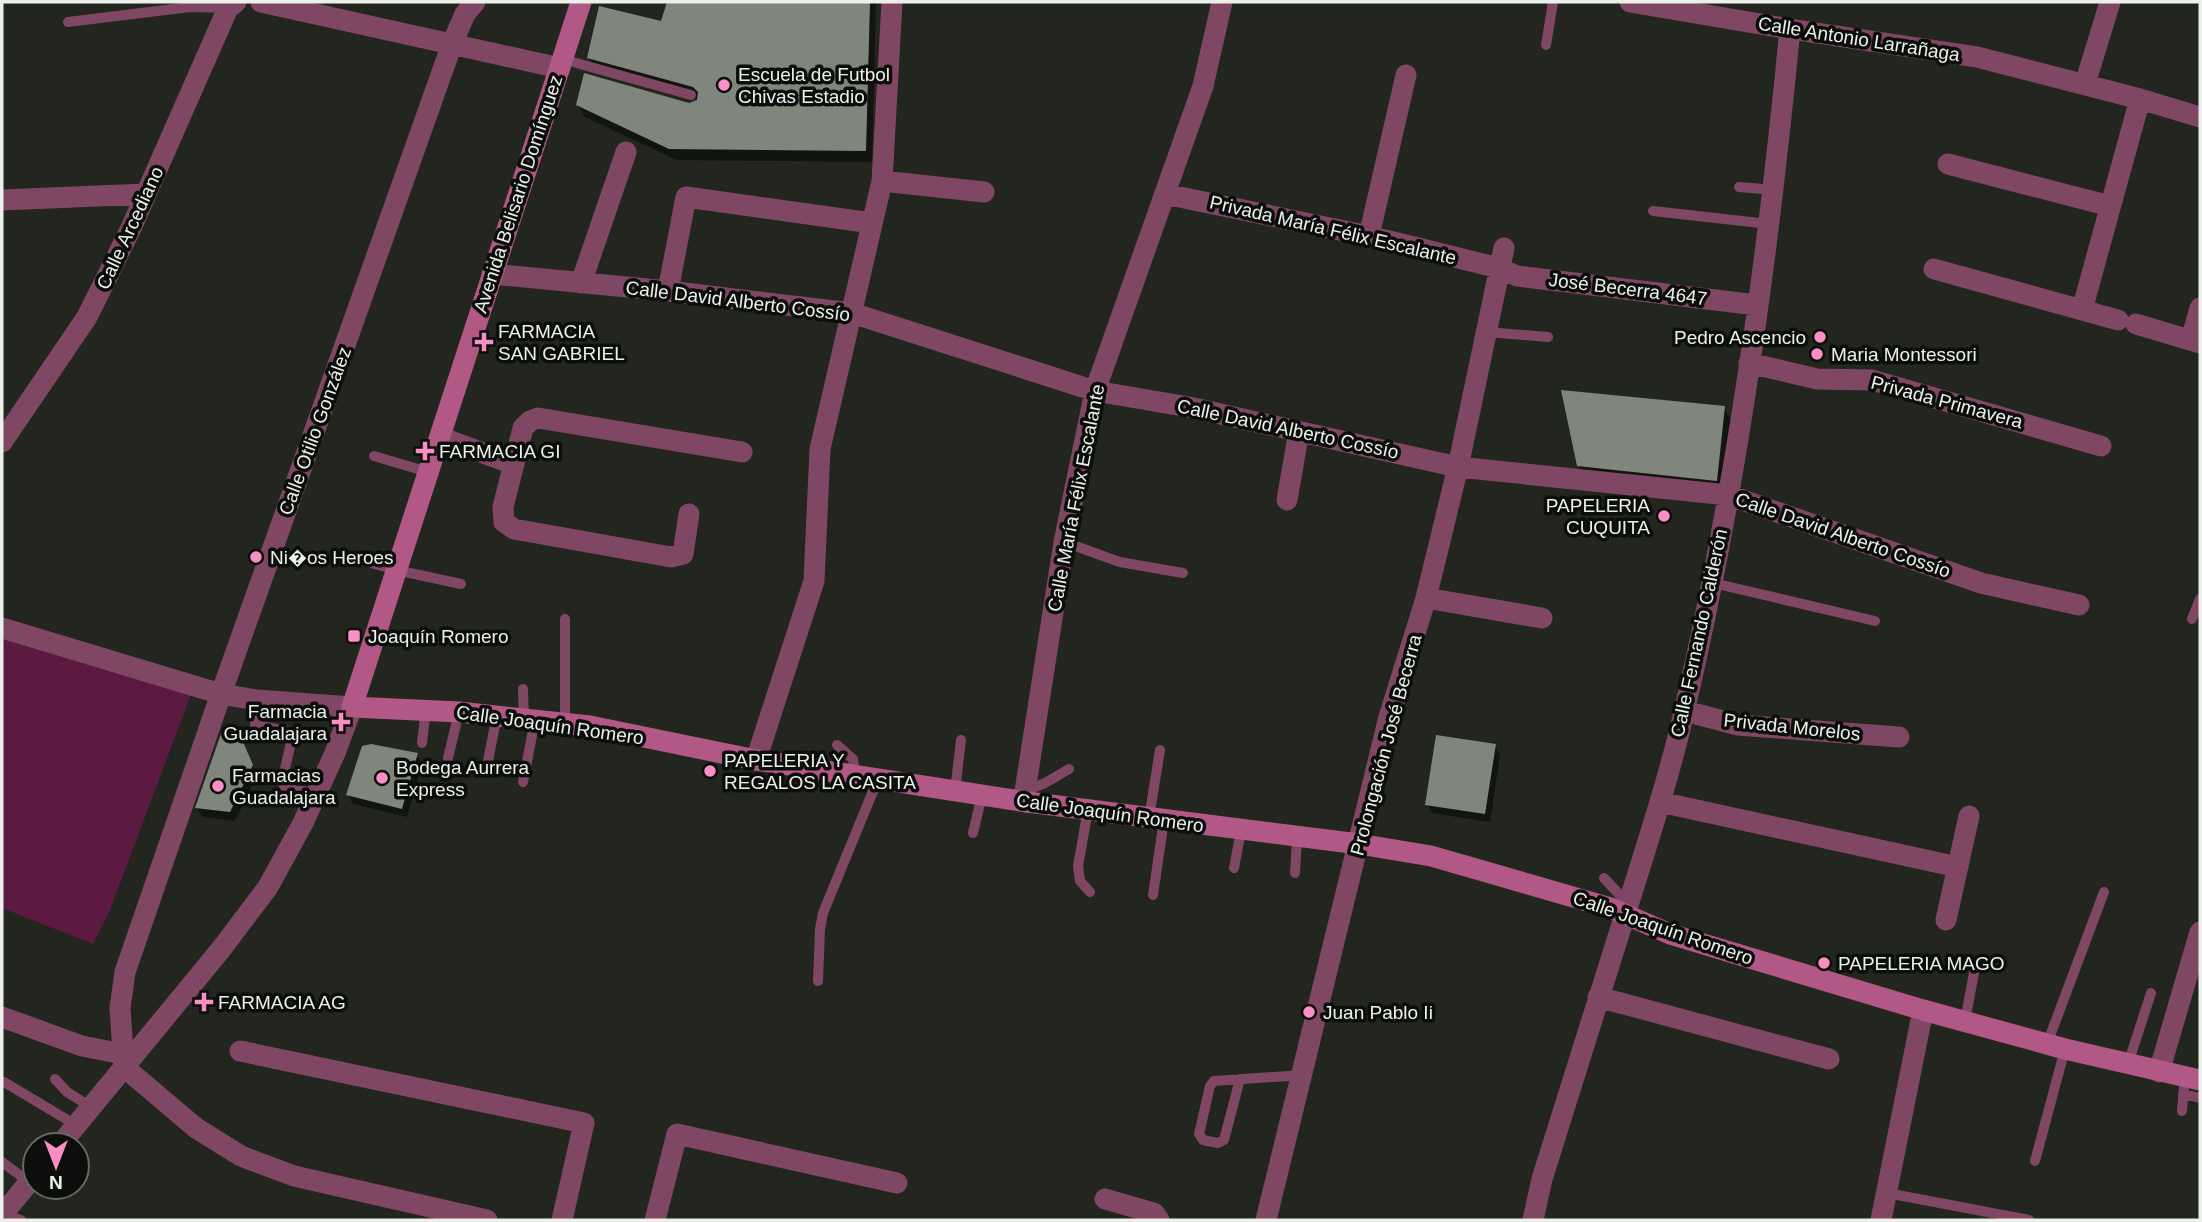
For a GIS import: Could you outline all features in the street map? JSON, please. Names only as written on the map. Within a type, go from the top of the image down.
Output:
[{"type":"street","points":[[261,2],[453,44],[561,64]]},
{"type":"street","name":"Calle Otilio González","points":[[123,1061],[120,1008],[125,972],[221,694],[453,44],[465,13],[475,2]]},
{"type":"street","name":"Avenida Belisario Domínguez","points":[[352,707],[581,2]]},
{"type":"street","points":[[756,760],[814,581],[820,449],[882,181],[892,2]]},
{"type":"street","name":"Calle María Félix Escalante","points":[[1026,796],[1064,542],[1095,391],[1203,86],[1222,2]]},
{"type":"street","name":"Calle Antonio Larrañaga","points":[[1630,2],[1697,8],[1790,29],[1977,57],[2200,117]]},
{"type":"street","points":[[2085,84],[2110,2]]},
{"type":"street","name":"Calle Arcediano","points":[[2,442],[87,317],[232,5]]},
{"type":"street","name":"Calle Fernando Calderón","points":[[1533,1220],[1542,1179],[1660,802],[1685,711],[1713,583],[1774,190],[1790,29]]},
{"type":"street","points":[[1369,236],[1406,75]]},
{"type":"street","points":[[2082,310],[2140,99]]},
{"type":"street","points":[[582,283],[626,152]]},
{"type":"street","points":[[1948,164],[2110,206]]},
{"type":"street","points":[[882,181],[984,192]]},
{"type":"street","points":[[2,200],[146,194]]},
{"type":"street","name":"Privada María Félix Escalante","points":[[1165,194],[1369,236],[1502,258]]},
{"type":"street","points":[[668,291],[686,197],[872,223]]},
{"type":"street","name":"José Becerra 4647","points":[[1502,258],[1517,275],[1758,305]]},
{"type":"street","name":"Prolongación José Becerra","points":[[1266,1220],[1389,717],[1426,598],[1458,467],[1502,258]]},
{"type":"street","points":[[1934,269],[2195,341],[2200,308]]},
{"type":"street","name":"Calle David Alberto Cossío","points":[[492,274],[852,313],[1095,391],[1189,407],[1458,467],[1728,495],[1981,583],[2079,606]]},
{"type":"street","name":"Privada Primavera","points":[[1749,363],[1818,379],[1872,380],[2101,446]]},
{"type":"street","points":[[689,514],[683,554],[671,557],[514,529],[504,522],[503,507],[523,428],[538,418],[742,452]]},
{"type":"street","points":[[1287,500],[1299,431]]},
{"type":"street","points":[[440,437],[513,464]]},
{"type":"street","points":[[1426,598],[1542,618]]},
{"type":"street","name":"Calle Joaquín Romero","points":[[2,628],[221,694],[256,700],[426,709],[590,726],[756,760],[955,791],[1026,796],[1088,810],[1359,844],[1431,856],[1627,908],[1670,934],[1923,1010],[2128,1063],[2189,1084]]},
{"type":"street","points":[[71,1131],[108,1086],[123,1061],[222,948],[268,887],[317,793],[352,707]]},
{"type":"street","name":"Privada Morelos","points":[[1685,711],[1738,725],[1899,737]]},
{"type":"street","points":[[1660,802],[1958,866]]},
{"type":"street","points":[[1946,920],[1969,816]]},
{"type":"street","points":[[2159,1072],[2200,932]]},
{"type":"street","points":[[1598,997],[1829,1059]]},
{"type":"street","points":[[1881,1220],[1923,1010]]},
{"type":"street","points":[[2,1017],[123,1061],[153,1091],[197,1128],[241,1156],[293,1176],[486,1220]]},
{"type":"street","points":[[240,1051],[584,1123],[562,1220]]},
{"type":"street","points":[[108,1086],[153,1091]]},
{"type":"street","points":[[655,1220],[677,1134],[897,1183]]},
{"type":"street","points":[[2,1215],[21,1192]]},
{"type":"street","points":[[1105,1199],[1154,1213],[1159,1220]]},
{"type":"lane","points":[[1546,44],[1553,2]]},
{"type":"lane","points":[[68,22],[190,7],[232,5]]},
{"type":"lane","points":[[561,64],[691,95]]},
{"type":"lane","points":[[1739,187],[1774,190]]},
{"type":"lane","points":[[1653,211],[1769,224]]},
{"type":"lane","points":[[1486,332],[1548,337]]},
{"type":"lane","points":[[374,456],[428,472]]},
{"type":"lane","points":[[1064,542],[1120,562],[1184,573]]},
{"type":"lane","points":[[346,556],[461,584]]},
{"type":"lane","points":[[1713,583],[1875,621]]},
{"type":"lane","points":[[2192,619],[2200,599]]},
{"type":"lane","points":[[565,619],[565,723]]},
{"type":"lane","points":[[523,689],[530,719],[523,782]]},
{"type":"lane","points":[[256,700],[255,725],[288,731],[292,738],[283,786],[286,789],[317,793]]},
{"type":"lane","points":[[422,743],[426,709]]},
{"type":"lane","points":[[448,758],[459,712]]},
{"type":"lane","points":[[488,761],[497,715]]},
{"type":"lane","points":[[955,791],[961,740]]},
{"type":"lane","points":[[838,745],[853,759],[855,775]]},
{"type":"lane","points":[[1153,895],[1160,750]]},
{"type":"lane","points":[[1026,796],[1069,769]]},
{"type":"lane","points":[[818,981],[823,913],[878,779]]},
{"type":"lane","points":[[973,833],[982,795]]},
{"type":"lane","points":[[1088,810],[1078,877],[1090,892]]},
{"type":"lane","points":[[1234,868],[1241,831]]},
{"type":"lane","points":[[1295,873],[1297,838]]},
{"type":"lane","points":[[1604,878],[1627,908]]},
{"type":"lane","points":[[2035,1161],[2056,1046],[2104,892]]},
{"type":"lane","points":[[1965,1021],[1975,973]]},
{"type":"lane","points":[[2128,1063],[2151,993]]},
{"type":"lane","points":[[1240,1079],[1224,1140],[1218,1143],[1203,1140],[1199,1133],[1210,1086],[1214,1081],[1240,1079],[1303,1075]]},
{"type":"lane","points":[[55,1079],[67,1092],[91,1107]]},
{"type":"lane","points":[[4,1082],[76,1125]]},
{"type":"lane","points":[[2189,1084],[2200,1098]]},
{"type":"lane","points":[[2182,1111],[2189,1084]]},
{"type":"lane","points":[[2,1162],[21,1173]]},
{"type":"lane","points":[[1887,1193],[2029,1220]]},
{"type":"lane","points":[[2,1215],[21,1220]]},
{"type":"shaded area","points":[[2,634],[193,689],[110,910],[93,944],[2,908]]},
{"type":"building","name":"Escuela de Futbol Chivas Estadio","points":[[667,2],[870,2],[866,151],[669,149],[576,105],[584,73],[689,103],[697,100],[698,92],[693,87],[587,58],[599,6],[661,21]]},
{"type":"building","points":[[1561,390],[1725,406],[1717,481],[1577,466]]},
{"type":"building","name":"Farmacias Guadalajara","points":[[222,731],[244,744],[253,765],[230,812],[195,808]]},
{"type":"building","points":[[1436,735],[1496,744],[1485,814],[1425,805]]},
{"type":"building","name":"Bodega Aurrera Express","points":[[371,744],[418,753],[402,809],[346,795],[362,746]]},
{"type":"place","name":"Escuela de Futbol Chivas Estadio","points":[[724,85]]},
{"type":"place","name":"Pedro Ascencio","points":[[1820,337]]},
{"type":"place","name":"FARMACIA SAN GABRIEL","points":[[484,342]]},
{"type":"place","name":"Maria Montessori","points":[[1817,354]]},
{"type":"place","name":"FARMACIA GI","points":[[425,451]]},
{"type":"place","name":"PAPELERIA CUQUITA","points":[[1664,516]]},
{"type":"place","name":"Ni�os Heroes","points":[[256,557]]},
{"type":"place","name":"Joaquín Romero","points":[[354,636]]},
{"type":"place","name":"Farmacia Guadalajara","points":[[341,722]]},
{"type":"place","name":"PAPELERIA Y REGALOS LA CASITA","points":[[710,771]]},
{"type":"place","name":"Bodega Aurrera Express","points":[[382,778]]},
{"type":"place","name":"Farmacias Guadalajara","points":[[218,786]]},
{"type":"place","name":"PAPELERIA MAGO","points":[[1824,963]]},
{"type":"place","name":"FARMACIA AG","points":[[204,1002]]},
{"type":"place","name":"Juan Pablo Ii","points":[[1309,1012]]}]
